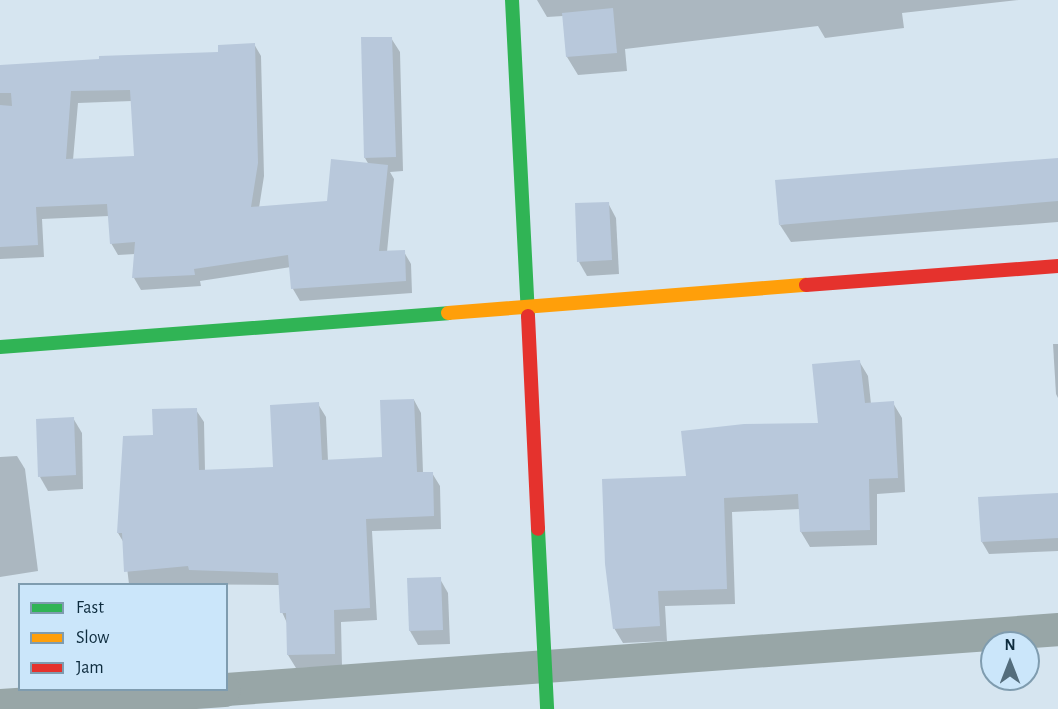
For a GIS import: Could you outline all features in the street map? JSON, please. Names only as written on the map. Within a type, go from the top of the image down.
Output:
[{"type":"street","points":[[512,0],[548,709]]},
{"type":"street","points":[[0,347],[527,309],[1058,266]]},
{"type":"street","points":[[228,689],[1058,629]]},
{"type":"street","points":[[0,705],[197,691]]},
{"type":"building","points":[[613,8],[617,53],[566,57],[562,13]]},
{"type":"building","points":[[361,37],[392,37],[396,157],[364,158]]},
{"type":"building","points":[[255,43],[258,163],[251,207],[327,201],[331,159],[388,165],[379,251],[405,250],[406,281],[291,289],[288,255],[194,269],[195,275],[132,278],[135,242],[110,244],[107,204],[36,207],[38,245],[0,247],[0,105],[12,106],[11,93],[0,93],[0,65],[99,59],[99,56],[218,52],[218,45]],"holes":[[[130,90],[134,156],[66,159],[71,91]]]},
{"type":"building","points":[[1058,158],[1058,201],[779,225],[775,180]]},
{"type":"building","points":[[609,202],[612,260],[577,262],[575,203]]},
{"type":"building","points":[[860,360],[865,403],[894,401],[898,478],[869,479],[870,530],[800,532],[798,494],[724,498],[727,589],[658,591],[660,626],[613,629],[605,564],[602,479],[686,476],[681,431],[744,424],[818,423],[812,364]]},
{"type":"building","points":[[414,399],[417,472],[433,472],[434,516],[366,519],[370,608],[334,610],[335,654],[287,655],[286,613],[280,613],[278,573],[189,570],[188,566],[124,572],[122,533],[117,533],[123,436],[153,435],[152,409],[197,408],[199,470],[273,467],[270,405],[319,402],[322,460],[382,457],[380,400]]},
{"type":"building","points":[[74,417],[76,475],[38,477],[36,419]]},
{"type":"building","points":[[1058,493],[1058,538],[981,542],[978,497]]},
{"type":"building","points":[[441,577],[443,630],[409,631],[407,578]]},
{"type":"traffic: fast","points":[[512,0],[528,316]]},
{"type":"traffic: fast","points":[[0,347],[448,313]]},
{"type":"traffic: fast","points":[[538,529],[547,709]]},
{"type":"traffic: slow","points":[[448,313],[806,285]]},
{"type":"traffic: jam","points":[[806,285],[1058,266]]},
{"type":"traffic: jam","points":[[528,316],[538,529]]}]
